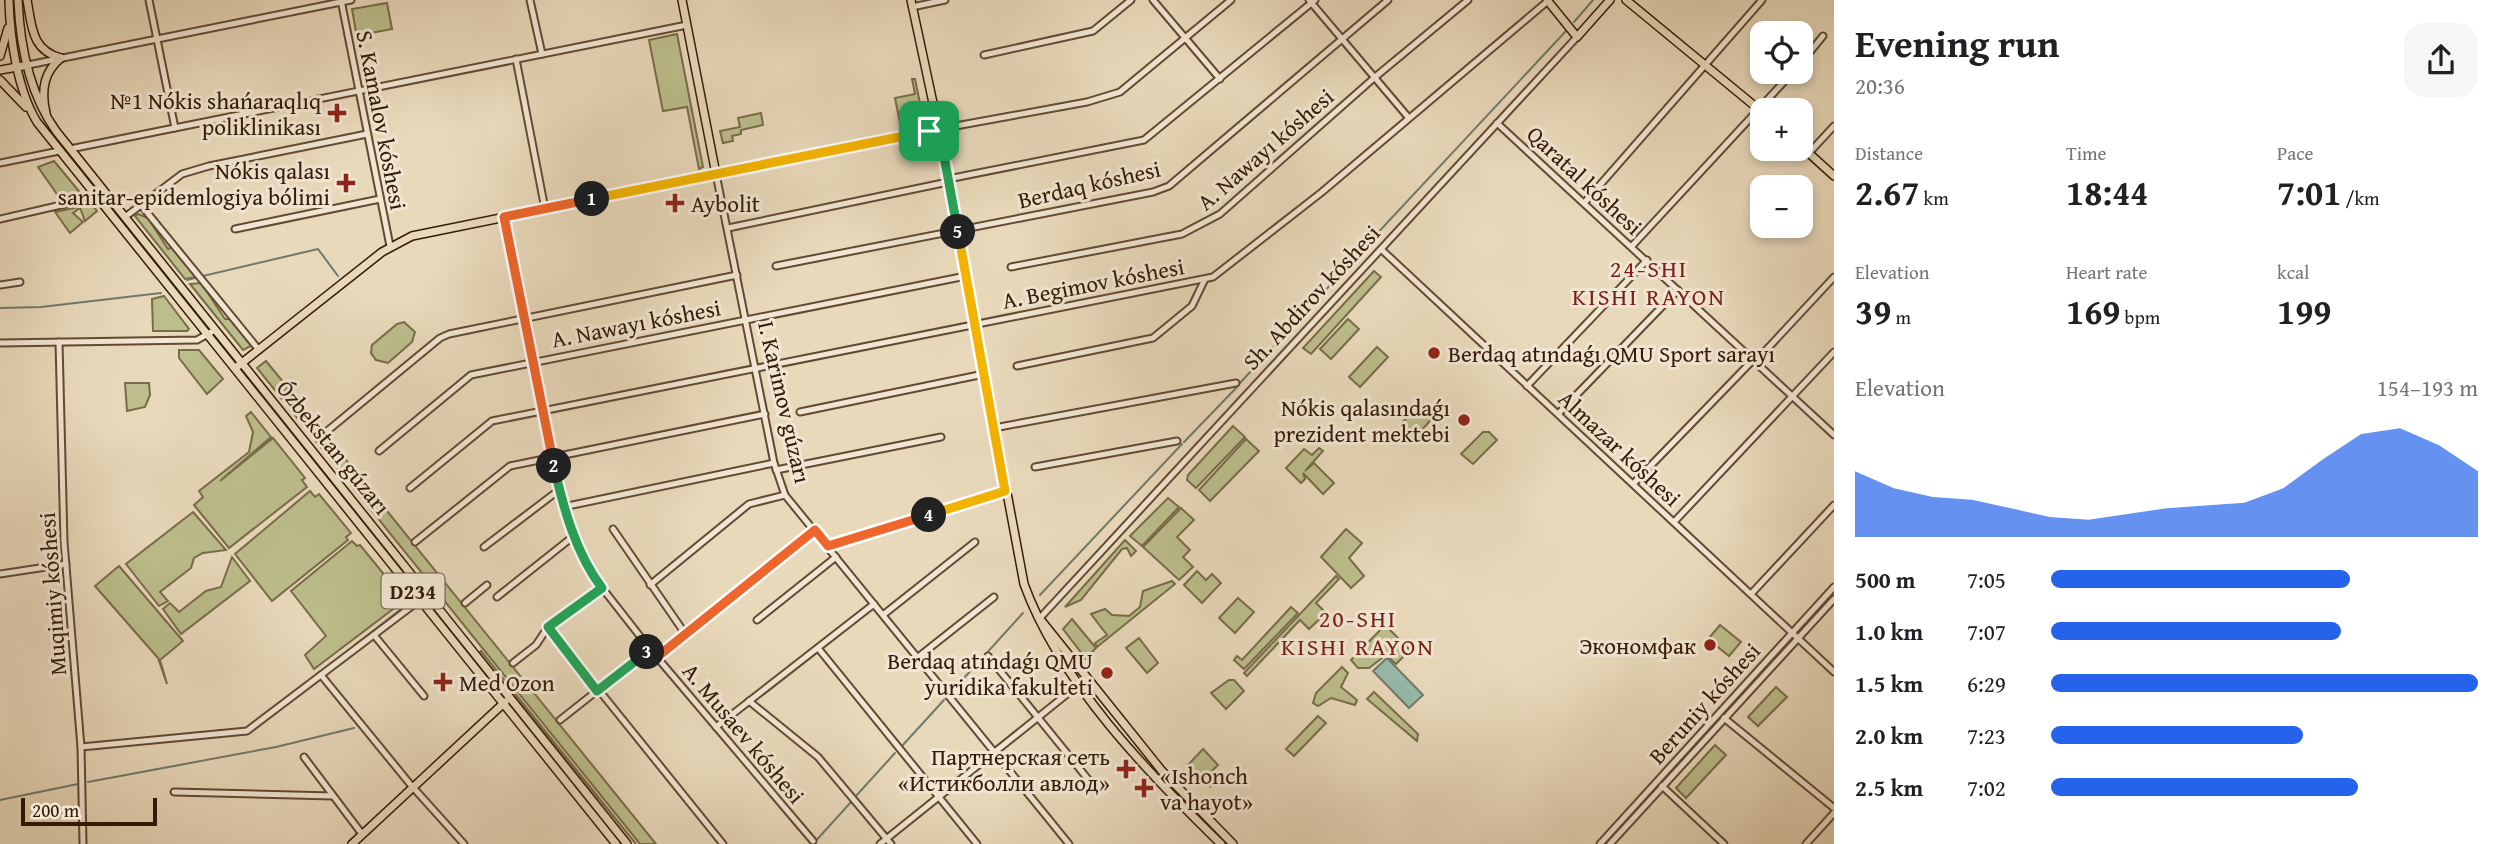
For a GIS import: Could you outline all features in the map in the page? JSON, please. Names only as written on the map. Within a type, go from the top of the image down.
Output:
[{"type":"main road","name":"D234","points":[[9,0],[10,17],[23,66]]},
{"type":"main road","name":"D234","points":[[18,0],[23,66]]},
{"type":"main road","points":[[27,0],[37,44],[46,53],[61,58],[50,68],[43,85],[48,120]]},
{"type":"main road","name":"I. Karimov gúzarı","points":[[681,0],[716,174]]},
{"type":"main road","points":[[1548,0],[1577,37]]},
{"type":"main road","name":"Sh. Abdirov kóshesi","points":[[1577,37],[1610,0]]},
{"type":"main road","points":[[1626,0],[1750,102]]},
{"type":"main road","points":[[912,4],[939,129],[1024,584],[1043,631],[1080,684],[1156,777],[1221,844]]},
{"type":"main road","points":[[0,56],[5,47],[10,17]]},
{"type":"main road","points":[[0,70],[23,66]]},
{"type":"main road","name":"Ózbekstan gúzarı","points":[[23,66],[30,111],[59,151],[420,600],[507,700],[519,709],[627,844]]},
{"type":"main road","name":"Ózbekstan gúzarı","points":[[23,66],[48,120],[70,149],[507,700],[616,844]]},
{"type":"main road","points":[[0,80],[30,111]]},
{"type":"main road","points":[[235,369],[390,246],[418,235],[939,129]]},
{"type":"main road","points":[[1813,157],[1834,176]]},
{"type":"main road","points":[[1039,618],[1162,771],[1233,844]]},
{"type":"main road","points":[[352,844],[507,700]]},
{"type":"street","points":[[149,0],[175,128]]},
{"type":"street","points":[[23,66],[351,0]]},
{"type":"street","points":[[530,0],[542,54]]},
{"type":"street","points":[[912,4],[945,0]]},
{"type":"street","points":[[984,55],[1093,31],[1131,0]]},
{"type":"street","points":[[1153,0],[1220,79]]},
{"type":"street","points":[[939,129],[1120,93],[1231,0]]},
{"type":"street","name":"Berdaq kóshesi","points":[[776,266],[1169,186],[1388,0]]},
{"type":"street","name":"A. Nawayı kóshesi","points":[[1011,267],[1182,234],[1201,226],[1220,214],[1374,78],[1468,0]]},
{"type":"street","name":"A. Begimov kóshesi","points":[[410,488],[492,421],[1205,279],[1223,273],[1548,0]]},
{"type":"street","points":[[1585,202],[1762,0]]},
{"type":"street","name":"S. Kamalov kóshesi","points":[[341,1],[390,246]]},
{"type":"street","points":[[727,228],[1134,144],[1144,140],[1220,79],[1312,1],[1408,117]]},
{"type":"street","points":[[70,149],[687,25]]},
{"type":"street","points":[[1813,49],[1823,36]]},
{"type":"street","name":"Sh. Abdirov kóshesi","points":[[1039,618],[1577,37]]},
{"type":"street","points":[[516,59],[545,209]]},
{"type":"street","points":[[1772,98],[1783,84]]},
{"type":"street","name":"Qaratal kóshesi","points":[[1497,123],[1833,432]]},
{"type":"street","points":[[1632,246],[1750,123]]},
{"type":"street","points":[[1813,149],[1834,127]]},
{"type":"street","points":[[125,218],[175,178],[197,169],[367,134]]},
{"type":"street","points":[[0,163],[59,151]]},
{"type":"street","name":"I. Karimov gúzarı","points":[[716,174],[774,463],[785,495],[1069,844]]},
{"type":"street","points":[[0,219],[96,197]]},
{"type":"street","points":[[235,229],[380,199]]},
{"type":"street","points":[[141,205],[260,350]]},
{"type":"street","name":"A. Musaev kóshesi","points":[[504,217],[563,507],[592,575],[650,649],[813,841]]},
{"type":"street","name":"Almazar kóshesi","points":[[1382,250],[1834,671]]},
{"type":"street","points":[[1527,386],[1647,260]]},
{"type":"street","points":[[326,432],[440,338],[737,275]]},
{"type":"street","name":"A. Nawayı kóshesi","points":[[379,450],[471,375],[966,275]]},
{"type":"street","points":[[1633,484],[1834,277]]},
{"type":"street","points":[[1017,366],[1153,338],[1192,306],[1205,279]]},
{"type":"street","points":[[0,285],[20,282]]},
{"type":"street","points":[[1558,414],[1678,290]]},
{"type":"street","points":[[0,343],[193,340],[208,336],[215,330]]},
{"type":"street","name":"Muqimiy kóshesi","points":[[59,342],[66,564],[81,747],[83,844]]},
{"type":"street","points":[[1674,522],[1834,352]]},
{"type":"street","points":[[800,412],[984,374]]},
{"type":"street","points":[[994,428],[1236,383]]},
{"type":"street","points":[[415,542],[510,466],[765,414]]},
{"type":"street","points":[[776,470],[941,438]]},
{"type":"street","points":[[1035,467],[1177,441]]},
{"type":"street","points":[[563,507],[774,463]]},
{"type":"street","points":[[484,547],[559,490]]},
{"type":"street","points":[[828,546],[1005,491]]},
{"type":"street","points":[[650,585],[749,504],[785,495]]},
{"type":"street","points":[[1751,594],[1834,505]]},
{"type":"street","points":[[613,529],[686,635]]},
{"type":"street","points":[[657,657],[815,530]]},
{"type":"street","points":[[498,597],[575,535]]},
{"type":"street","points":[[883,615],[975,542]]},
{"type":"street","points":[[757,620],[836,557]]},
{"type":"street","points":[[0,574],[66,564]]},
{"type":"street","points":[[465,603],[487,585]]},
{"type":"street","name":"Beruniy kóshesi","points":[[1600,844],[1834,587]]},
{"type":"street","points":[[513,663],[536,645],[548,627],[602,588]]},
{"type":"street","points":[[917,658],[994,597]]},
{"type":"street","name":"Beruniy kóshesi","points":[[1610,844],[1834,599]]},
{"type":"street","points":[[81,747],[247,731],[420,600]]},
{"type":"street","points":[[716,727],[874,604]]},
{"type":"street","points":[[548,627],[723,844]]},
{"type":"street","points":[[374,635],[424,696]]},
{"type":"street","points":[[818,648],[977,844]]},
{"type":"street","points":[[560,720],[650,649]]},
{"type":"street","points":[[988,656],[1096,789]]},
{"type":"street","points":[[321,675],[413,788],[464,844]]},
{"type":"street","points":[[880,844],[889,841],[938,796],[1087,678]]},
{"type":"street","points":[[749,701],[818,757],[889,841]]},
{"type":"street","points":[[1724,718],[1834,810],[1806,844]]},
{"type":"street","points":[[304,757],[362,834]]},
{"type":"street","points":[[1662,786],[1724,844]]},
{"type":"street","points":[[174,792],[333,796]]},
{"type":"green space","points":[[387,3],[392,29],[360,35],[361,44],[358,44],[352,9]]},
{"type":"green space","points":[[677,34],[703,167],[699,169],[687,107],[663,111],[649,40]]},
{"type":"green space","points":[[912,79],[915,79],[923,118],[900,123],[895,98],[915,94]]},
{"type":"green space","points":[[761,113],[763,125],[741,130],[741,134],[732,136],[733,141],[723,143],[720,131],[740,127],[738,118]]},
{"type":"green space","points":[[54,161],[83,196],[61,200],[38,167]]},
{"type":"green space","points":[[92,204],[97,211],[85,221],[80,208],[73,213],[83,222],[70,233],[55,212]]},
{"type":"green space","points":[[138,214],[148,218],[168,249],[172,247],[196,277],[185,279],[135,216]]},
{"type":"green space","points":[[1374,271],[1381,277],[1311,354],[1303,348]]},
{"type":"green space","points":[[201,283],[225,319],[230,319],[251,346],[243,350],[190,284]]},
{"type":"green space","points":[[164,296],[189,329],[187,331],[153,331],[152,299]]},
{"type":"green space","points":[[1348,319],[1359,329],[1331,359],[1320,349]]},
{"type":"green space","points":[[404,322],[415,332],[412,342],[388,363],[376,360],[371,353],[372,345],[397,324]]},
{"type":"green space","points":[[1377,347],[1388,357],[1360,387],[1349,377]]},
{"type":"green space","points":[[179,350],[199,350],[223,379],[207,394],[179,358]]},
{"type":"green space","points":[[266,361],[288,388],[280,396],[287,403],[295,397],[656,844],[640,844],[257,368]]},
{"type":"green space","points":[[125,383],[149,383],[150,395],[145,407],[127,411]]},
{"type":"green space","points":[[1421,403],[1435,415],[1415,438],[1400,425]]},
{"type":"green space","points":[[251,412],[271,437],[220,481],[273,438],[305,478],[302,480],[307,487],[229,548],[194,505],[203,497],[199,491],[249,452],[253,432],[246,416]]},
{"type":"green space","points":[[1233,426],[1245,437],[1196,488],[1187,480],[1188,475]]},
{"type":"green space","points":[[1483,432],[1489,432],[1497,440],[1473,464],[1461,454]]},
{"type":"green space","points":[[1246,439],[1259,451],[1210,501],[1199,490]]},
{"type":"green space","points":[[1319,448],[1323,451],[1305,471],[1314,463],[1334,483],[1323,494],[1303,473],[1305,479],[1301,483],[1286,468],[1304,449],[1312,455]]},
{"type":"green space","points":[[310,491],[315,497],[319,494],[351,533],[346,537],[348,540],[272,601],[235,554]]},
{"type":"green space","points":[[1168,498],[1179,507],[1142,546],[1130,536]]},
{"type":"green space","points":[[1181,508],[1194,520],[1177,537],[1190,550],[1183,557],[1193,567],[1179,580],[1143,547]]},
{"type":"green space","points":[[193,512],[226,550],[203,553],[194,558],[191,568],[160,592],[168,601],[159,606],[126,564]]},
{"type":"green space","points":[[1346,529],[1362,543],[1349,558],[1364,576],[1351,588],[1321,557]]},
{"type":"green space","points":[[1125,540],[1136,551],[1131,556],[1127,548],[1122,549],[1081,600],[1065,607]]},
{"type":"green space","points":[[352,541],[357,546],[360,545],[405,600],[314,669],[305,655],[326,636],[291,591]]},
{"type":"green space","points":[[232,557],[250,581],[181,634],[163,609],[170,603],[179,612],[206,591],[221,587]]},
{"type":"green space","points":[[119,566],[183,641],[160,660],[167,684],[158,658],[95,586]]},
{"type":"green space","points":[[1197,571],[1206,580],[1212,574],[1221,583],[1202,603],[1184,585]]},
{"type":"green space","points":[[1336,576],[1339,579],[1316,603],[1326,613],[1309,629],[1300,620],[1247,676],[1244,673]]},
{"type":"green space","points":[[1172,581],[1175,584],[1097,647],[1095,643],[1107,635],[1091,614],[1105,609],[1112,615],[1129,616],[1140,607],[1143,591]]},
{"type":"green space","points":[[1238,598],[1254,612],[1235,633],[1219,618]]},
{"type":"green space","points":[[1291,607],[1298,613],[1244,669],[1234,660],[1237,656],[1242,660]]},
{"type":"green space","points":[[1072,619],[1096,648],[1086,659],[1063,629]]},
{"type":"green space","points":[[1385,625],[1410,650],[1396,664],[1386,655],[1369,668],[1358,668],[1351,660]]},
{"type":"green space","points":[[1720,625],[1741,642],[1729,656],[1708,639]]},
{"type":"green space","points":[[1139,638],[1158,663],[1147,673],[1126,648]]},
{"type":"green space","points":[[481,651],[636,844],[479,653]]},
{"type":"green space","points":[[1342,667],[1348,673],[1341,687],[1357,700],[1355,705],[1331,698],[1318,706],[1313,703],[1316,693]]},
{"type":"green space","points":[[1229,680],[1234,680],[1244,691],[1226,709],[1211,693]]},
{"type":"green space","points":[[1776,687],[1787,697],[1758,726],[1748,717]]},
{"type":"green space","points":[[1374,692],[1418,734],[1417,741],[1367,699]]},
{"type":"green space","points":[[1318,716],[1326,723],[1294,756],[1286,749]]},
{"type":"green space","points":[[1715,745],[1726,755],[1686,798],[1676,788]]},
{"type":"green space","points":[[1203,749],[1218,765],[1209,774],[1210,786],[1188,765]]},
{"type":"shaded area","points":[[1387,658],[1423,695],[1409,708],[1373,671]]},
{"type":"waterway","points":[[1574,22],[1593,0]]},
{"type":"waterway","points":[[1372,239],[1566,31]]},
{"type":"waterway","points":[[1240,383],[1369,243]]},
{"type":"waterway","points":[[203,276],[318,249],[338,276]]},
{"type":"waterway","points":[[187,280],[195,278]]},
{"type":"waterway","points":[[0,308],[41,307],[161,293]]},
{"type":"waterway","points":[[1184,442],[1239,385]]},
{"type":"waterway","points":[[1040,595],[1182,444]]},
{"type":"waterway","points":[[318,674],[410,602]]},
{"type":"waterway","points":[[954,689],[1023,613]]},
{"type":"waterway","points":[[902,746],[944,700]]},
{"type":"waterway","points":[[88,782],[276,747],[354,728]]},
{"type":"waterway","points":[[856,796],[895,753]]},
{"type":"waterway","points":[[0,800],[78,784]]},
{"type":"waterway","points":[[813,844],[851,802]]},
{"type":"place","name":"№1 Nókis shańaraqlıq poliklinikası","points":[[337,113]]},
{"type":"place","name":"Nókis qalası sanitar-epidemlogiya bólimi","points":[[346,183]]},
{"type":"place","name":"Aybolit","points":[[675,203]]},
{"type":"place","name":"Berdaq atındaǵı QMU Sport sarayı","points":[[1434,353]]},
{"type":"place","name":"Nókis qalasındaǵı prezident mektebi","points":[[1464,420]]},
{"type":"place","name":"Экономфак","points":[[1710,645]]},
{"type":"place","name":"Berdaq atındaǵı QMU yuridika fakulteti","points":[[1107,673]]},
{"type":"place","name":"Med Ozon","points":[[443,682]]},
{"type":"place","name":"Партнерская сеть «Истикболли авлод»","points":[[1126,769]]},
{"type":"place","name":"«Ishonch va hayot»","points":[[1144,788]]},
{"type":"district","name":"24-SHI KISHI RAYON","points":[[1649,282]]},
{"type":"district","name":"20-SHI KISHI RAYON","points":[[1358,632]]},
{"type":"route","points":[[939,129],[1005,491],[828,546],[815,530],[657,657],[650,649],[597,691],[548,627],[602,588],[592,575],[563,507],[504,217],[929,131],[939,129]]}]
